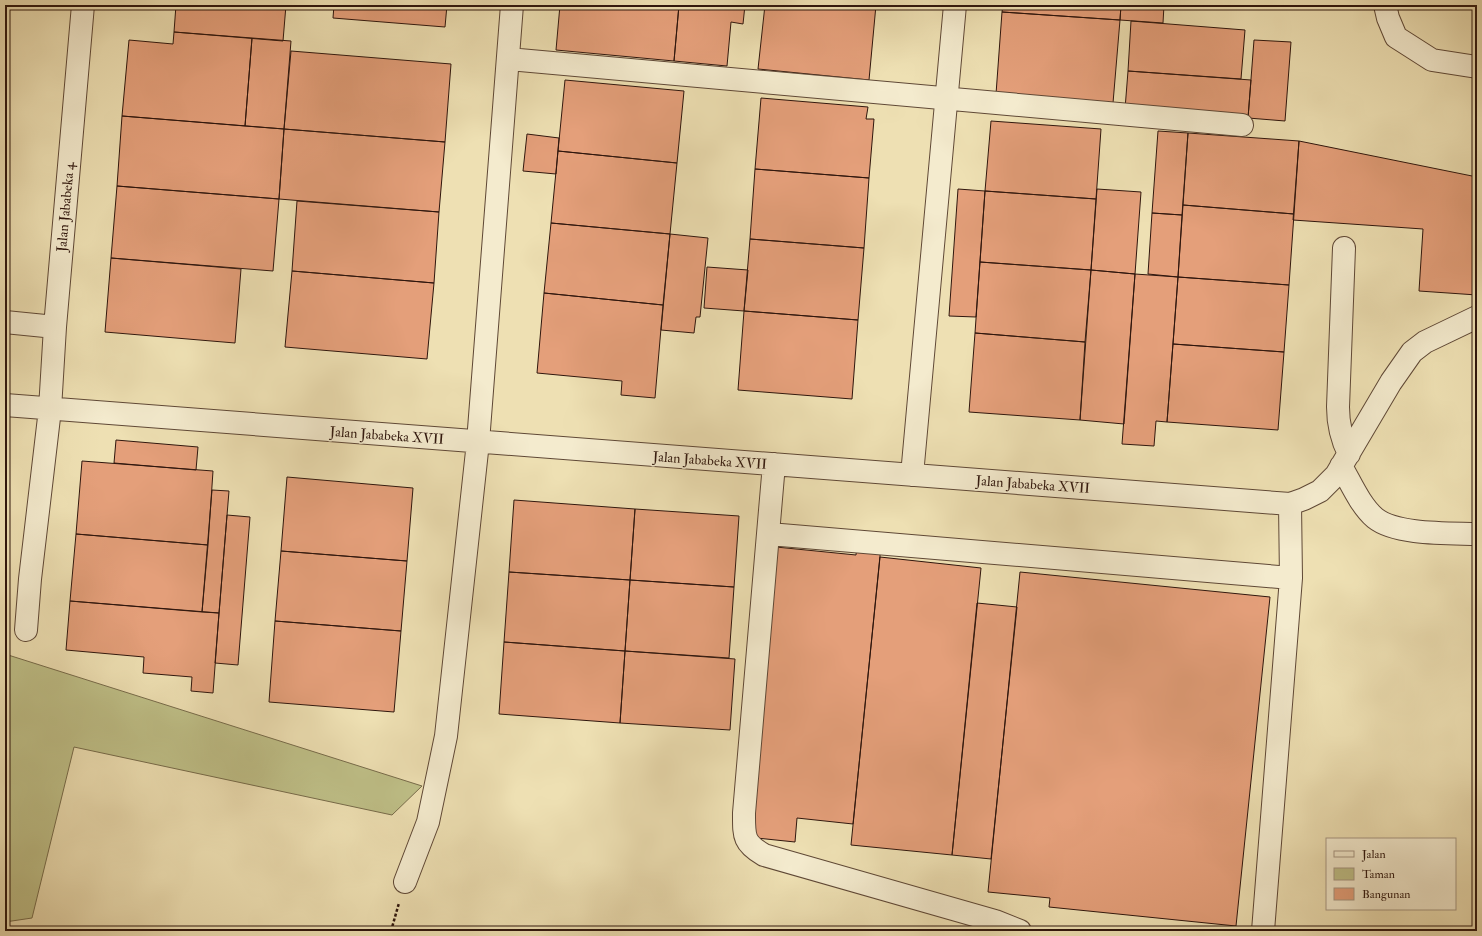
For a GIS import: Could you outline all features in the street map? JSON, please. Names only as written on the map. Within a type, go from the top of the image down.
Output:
[{"type":"street","name":"Jalan Jababeka 4","points":[[26,630],[30,580],[50,409],[55,327],[82,5]]},
{"type":"street","points":[[405,882],[428,822],[446,736],[478,442],[512,5]]},
{"type":"street","points":[[912,475],[955,5]]},
{"type":"street","points":[[1386,5],[1388,18],[1396,37],[1406,44],[1432,60],[1477,67]]},
{"type":"street","points":[[508,60],[1242,125]]},
{"type":"street","points":[[1344,248],[1338,413],[1345,460],[1359,498],[1374,517],[1383,523],[1402,530],[1477,534]]},
{"type":"street","name":"Jalan Jababeka XVII","points":[[5,405],[1290,504],[1320,491],[1336,475],[1391,382],[1412,352],[1425,342],[1477,317]]},
{"type":"street","points":[[5,322],[55,327]]},
{"type":"street","points":[[774,464],[744,813],[746,840],[751,848],[764,855],[995,922],[1020,931]]},
{"type":"street","points":[[1263,931],[1291,578],[1290,504]]},
{"type":"street","points":[[769,534],[1291,578]]},
{"type":"path","points":[[402,931],[392,929],[405,882]]},
{"type":"green space","points":[[5,654],[422,786],[392,815],[74,747],[32,918],[5,922]]},
{"type":"building","points":[[176,5],[286,5],[283,41],[174,32]]},
{"type":"building","points":[[334,5],[447,5],[445,27],[333,18]]},
{"type":"building","points":[[560,5],[679,5],[674,61],[556,50]]},
{"type":"building","points":[[679,5],[745,5],[743,24],[731,22],[727,66],[674,61]]},
{"type":"building","points":[[765,5],[876,5],[869,80],[758,69]]},
{"type":"building","points":[[1003,5],[1121,5],[1120,20],[1002,12]]},
{"type":"building","points":[[1121,5],[1164,5],[1163,23],[1120,20]]},
{"type":"building","points":[[1002,12],[1120,20],[1113,103],[996,94]]},
{"type":"building","points":[[1131,21],[1245,30],[1241,79],[1128,71]]},
{"type":"building","points":[[174,32],[252,38],[245,126],[122,116],[129,40],[173,44]]},
{"type":"building","points":[[252,38],[291,41],[284,129],[245,126]]},
{"type":"building","points":[[1254,40],[1291,42],[1285,121],[1248,118]]},
{"type":"building","points":[[291,51],[451,64],[445,142],[284,129]]},
{"type":"building","points":[[1128,71],[1251,80],[1248,118],[1125,109]]},
{"type":"building","points":[[565,80],[684,91],[677,163],[558,151]]},
{"type":"building","points":[[761,98],[868,107],[866,119],[874,119],[869,178],[755,169]]},
{"type":"building","points":[[122,116],[284,129],[279,199],[117,186]]},
{"type":"building","points":[[991,121],[1101,129],[1096,199],[985,191]]},
{"type":"building","points":[[284,129],[445,142],[439,212],[279,199]]},
{"type":"building","points":[[1158,131],[1188,133],[1182,215],[1152,213]]},
{"type":"building","points":[[1188,133],[1299,141],[1294,214],[1183,205]]},
{"type":"building","points":[[527,134],[559,138],[556,174],[523,171]]},
{"type":"building","points":[[1299,141],[1477,177],[1477,295],[1419,291],[1423,229],[1293,220]]},
{"type":"building","points":[[558,151],[677,163],[670,234],[551,223]]},
{"type":"building","points":[[755,169],[869,178],[864,248],[750,239]]},
{"type":"building","points":[[117,186],[279,199],[273,271],[111,258]]},
{"type":"building","points":[[958,189],[985,191],[976,317],[949,316]]},
{"type":"building","points":[[1097,189],[1141,192],[1135,274],[1091,270]]},
{"type":"building","points":[[985,191],[1096,199],[1091,270],[980,262]]},
{"type":"building","points":[[297,201],[439,212],[434,283],[292,271]]},
{"type":"building","points":[[1183,205],[1294,214],[1289,285],[1178,277]]},
{"type":"building","points":[[1152,213],[1182,215],[1178,277],[1148,274]]},
{"type":"building","points":[[551,223],[670,234],[663,305],[544,293]]},
{"type":"building","points":[[670,234],[708,238],[700,317],[696,317],[694,333],[661,330]]},
{"type":"building","points":[[750,239],[864,248],[858,320],[744,311]]},
{"type":"building","points":[[111,258],[241,269],[235,343],[105,332]]},
{"type":"building","points":[[980,262],[1091,270],[1085,342],[975,333]]},
{"type":"building","points":[[707,267],[748,270],[744,311],[704,308]]},
{"type":"building","points":[[1091,270],[1135,274],[1124,424],[1080,420]]},
{"type":"building","points":[[292,271],[434,283],[427,359],[285,347]]},
{"type":"building","points":[[1135,274],[1178,277],[1167,422],[1156,421],[1154,446],[1122,444]]},
{"type":"building","points":[[1178,277],[1289,285],[1284,352],[1173,344]]},
{"type":"building","points":[[544,293],[663,305],[655,398],[621,395],[622,381],[537,373]]},
{"type":"building","points":[[744,311],[858,320],[852,399],[738,390]]},
{"type":"building","points":[[975,333],[1085,342],[1080,420],[969,412]]},
{"type":"building","points":[[1173,344],[1284,352],[1278,430],[1167,422]]},
{"type":"building","points":[[116,440],[198,447],[196,470],[114,463]]},
{"type":"building","points":[[82,461],[213,471],[208,545],[76,534]]},
{"type":"building","points":[[287,477],[413,488],[407,561],[281,551]]},
{"type":"building","points":[[212,490],[229,491],[219,613],[202,612]]},
{"type":"building","points":[[514,500],[635,509],[630,580],[509,572]]},
{"type":"building","points":[[635,509],[739,516],[734,587],[630,580]]},
{"type":"building","points":[[227,515],[250,517],[238,665],[215,663]]},
{"type":"building","points":[[76,534],[208,545],[202,612],[70,601]]},
{"type":"building","points":[[857,544],[881,546],[853,824],[797,818],[795,842],[747,837],[776,547],[856,555]]},
{"type":"building","points":[[281,551],[407,561],[401,631],[275,621]]},
{"type":"building","points":[[880,557],[981,568],[952,855],[851,845]]},
{"type":"building","points":[[509,572],[630,580],[625,651],[504,642]]},
{"type":"building","points":[[1020,572],[1270,597],[1236,926],[1049,907],[1050,898],[988,892]]},
{"type":"building","points":[[630,580],[734,587],[729,658],[625,651]]},
{"type":"building","points":[[70,601],[219,613],[213,693],[191,691],[192,677],[143,673],[144,657],[66,650]]},
{"type":"building","points":[[977,603],[1017,607],[991,859],[952,855]]},
{"type":"building","points":[[275,621],[401,631],[394,712],[269,702]]},
{"type":"building","points":[[504,642],[625,651],[620,723],[499,714]]},
{"type":"building","points":[[625,651],[735,659],[730,730],[620,723]]}]
